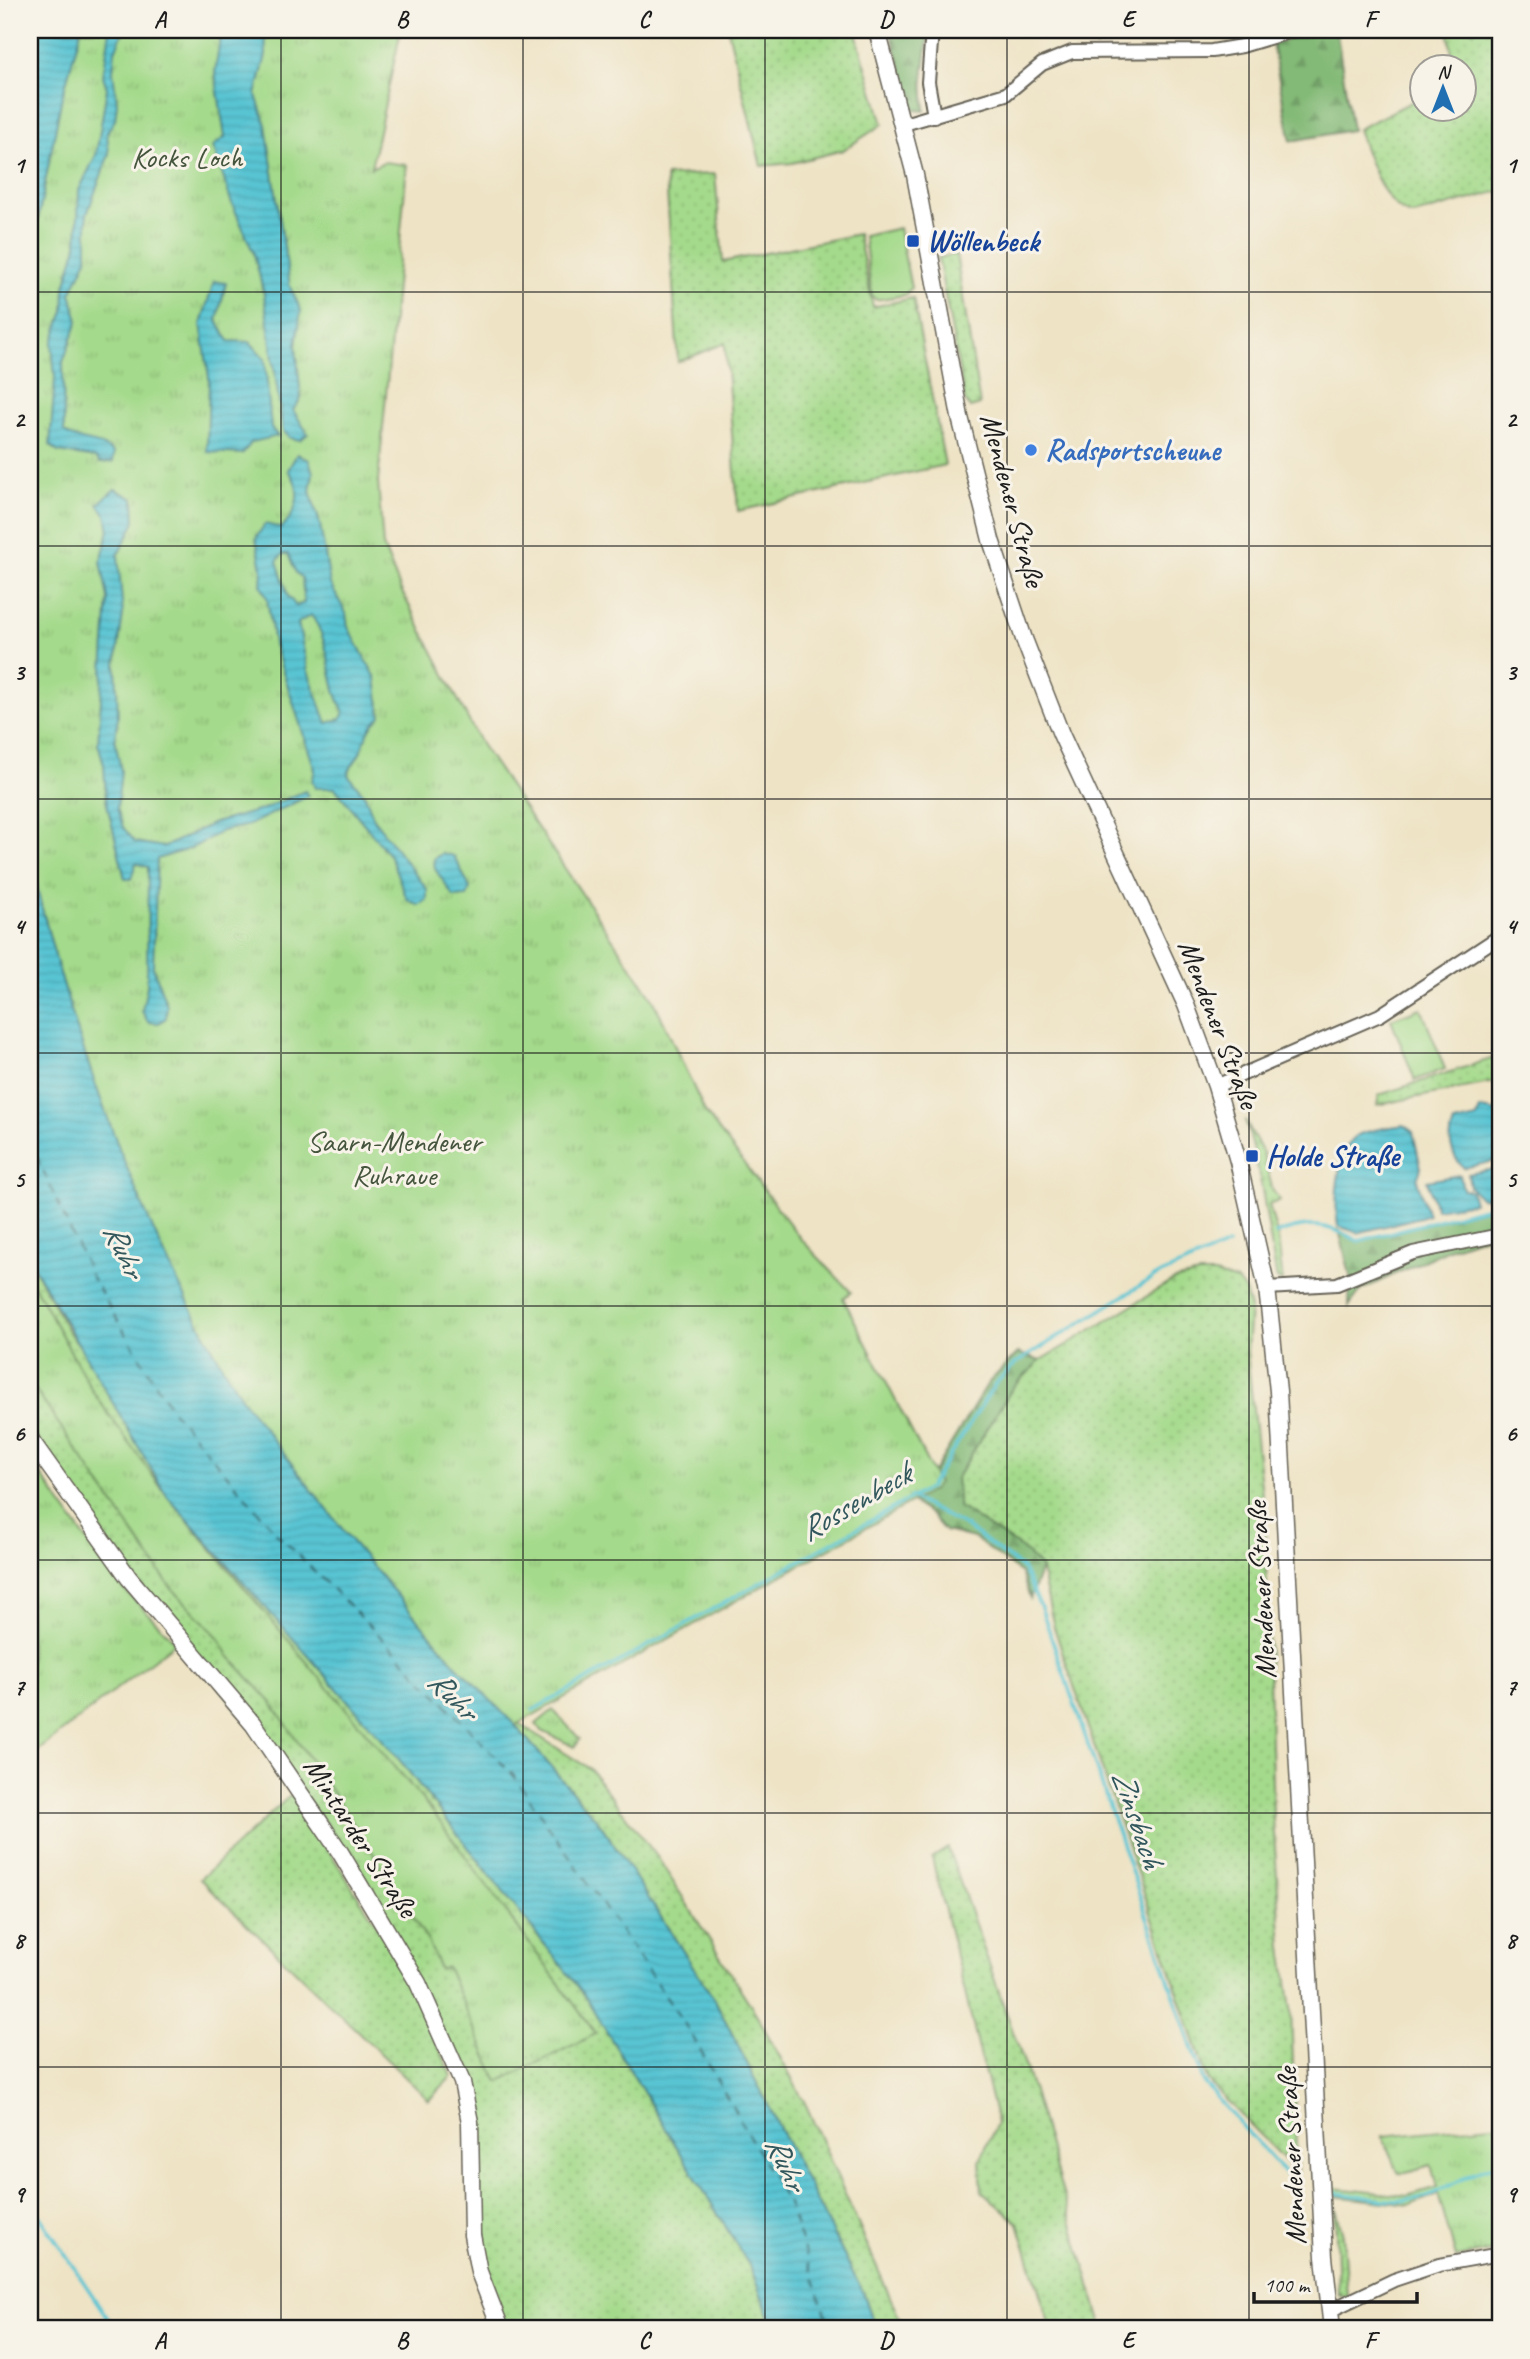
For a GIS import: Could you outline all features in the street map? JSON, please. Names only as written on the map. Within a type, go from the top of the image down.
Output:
[{"type":"main road","name":"Mendener Straße","points":[[877,30],[904,124],[960,417],[1001,575],[1061,734],[1186,1005],[1216,1086],[1238,1161],[1267,1288],[1278,1391],[1324,2256],[1332,2329]]},
{"type":"main road","name":"Mintarder Straße","points":[[30,1439],[114,1559],[253,1724],[334,1843],[418,1983],[462,2082],[470,2122],[472,2235],[479,2272],[501,2329]]},
{"type":"street","points":[[932,30],[928,82],[934,116]]},
{"type":"street","points":[[904,124],[1006,94],[1042,64],[1064,54],[1091,51],[1227,49],[1295,30]]},
{"type":"street","points":[[1216,1086],[1380,1015],[1500,936]]},
{"type":"street","points":[[1267,1288],[1338,1284],[1413,1253],[1500,1235]]},
{"type":"street","points":[[1329,2311],[1394,2280],[1439,2265],[1500,2254]]},
{"type":"green space","name":"Saarn-Mendener Ruhraue","points":[[30,30],[401,30],[371,168],[384,162],[407,165],[378,482],[383,546],[400,588],[481,744],[653,999],[705,1112],[801,1239],[851,1292],[843,1298],[938,1483],[933,1490],[466,1753],[30,1102]]},
{"type":"green space","points":[[728,30],[855,30],[883,124],[843,150],[792,163],[761,166]]},
{"type":"green space","points":[[890,30],[929,30],[923,79],[925,111],[914,110]]},
{"type":"green space","points":[[1326,30],[1337,35],[1352,130],[1291,141],[1272,44]]},
{"type":"green space","points":[[1448,30],[1500,30],[1500,191],[1414,215],[1404,212],[1386,193],[1378,180],[1358,129],[1408,104],[1408,122],[1478,122],[1478,52],[1452,52]]},
{"type":"green space","points":[[715,174],[723,262],[858,234],[873,307],[913,298],[945,465],[738,511],[725,343],[678,362],[666,176]]},
{"type":"green space","points":[[899,228],[911,288],[905,295],[876,300],[872,296],[864,236]]},
{"type":"green space","points":[[956,254],[980,405],[970,408],[965,400],[938,258]]},
{"type":"green space","points":[[1421,1008],[1445,1069],[1415,1080],[1391,1019]]},
{"type":"green space","points":[[1500,1056],[1500,1081],[1377,1105],[1379,1095]]},
{"type":"green space","points":[[1245,1120],[1263,1153],[1273,1191],[1280,1200],[1269,1205],[1278,1238],[1283,1283],[1277,1279],[1260,1179]]},
{"type":"green space","points":[[1500,1205],[1500,1231],[1451,1248],[1361,1290],[1349,1306],[1350,1275],[1339,1230],[1358,1241]]},
{"type":"green space","points":[[30,1261],[68,1331],[583,1993],[749,2265],[775,2329],[505,2329],[480,2254],[468,2085],[329,1828],[112,1548],[30,1429]]},
{"type":"green space","points":[[1199,1274],[1215,1274],[1237,1281],[1245,1291],[1250,1308],[1247,1352],[1265,1524],[1273,1819],[1282,1947],[1291,2009],[1297,2172],[1208,2081],[1054,1627],[1041,1569],[1024,1550],[959,1507],[956,1479],[1013,1387],[1040,1361],[1174,1280]]},
{"type":"green space","points":[[30,1278],[93,1392],[167,1496],[432,1811],[596,2034],[498,2082],[447,1967],[440,1970],[429,1943],[375,1856],[272,1703],[229,1656],[218,1637],[169,1585],[30,1382]]},
{"type":"green space","points":[[1018,1353],[1040,1361],[1013,1387],[956,1479],[959,1507],[1024,1550],[1041,1568],[1030,1598],[1021,1573],[974,1538],[945,1531],[930,1514],[903,1496],[927,1483],[988,1383]]},
{"type":"green space","points":[[30,1459],[113,1578],[176,1642],[30,1757]]},
{"type":"green space","points":[[553,1710],[580,1739],[575,1747],[542,1731],[536,1724]]},
{"type":"green space","points":[[518,1723],[590,1769],[658,1858],[758,2017],[806,2105],[904,2329],[876,2329],[864,2295],[716,2002],[601,1825],[515,1725]]},
{"type":"green space","points":[[292,1794],[399,1959],[452,2076],[429,2100],[200,1879]]},
{"type":"green space","points":[[948,1848],[1027,2071],[1103,2329],[1051,2329],[1018,2223],[982,2191],[980,2160],[997,2123],[932,1858]]},
{"type":"green space","points":[[1500,2124],[1500,2249],[1456,2257],[1438,2194],[1410,2205],[1335,2196],[1335,2188],[1407,2196],[1437,2187],[1431,2165],[1399,2174],[1382,2136]]},
{"type":"green space","points":[[1335,2205],[1343,2235],[1347,2298],[1338,2294]]},
{"type":"water","points":[[30,30],[81,30],[61,101],[30,261]]},
{"type":"water","points":[[110,30],[124,30],[115,51],[113,71],[117,103],[115,120],[107,132],[109,154],[87,214],[87,259],[71,293],[78,321],[63,362],[64,432],[114,453],[113,462],[100,463],[96,458],[58,452],[50,445],[55,378],[52,344],[64,311],[65,287],[77,245],[79,190],[96,155],[107,88],[103,76]]},
{"type":"water","points":[[221,30],[265,30],[266,55],[256,95],[266,125],[290,287],[301,310],[296,346],[301,399],[293,410],[308,434],[300,440],[290,438],[283,431],[264,294],[254,254],[231,201],[213,146],[225,137],[215,73]]},
{"type":"water","points":[[214,281],[226,283],[217,321],[229,341],[250,342],[265,359],[271,428],[278,436],[252,442],[242,454],[207,452],[209,378],[201,324]]},
{"type":"water","points":[[297,454],[309,460],[313,473],[310,491],[320,524],[330,584],[346,613],[348,627],[376,678],[381,716],[370,730],[348,775],[365,796],[375,821],[427,889],[427,900],[418,905],[407,899],[390,856],[335,788],[315,788],[312,781],[315,770],[274,644],[267,598],[261,585],[262,569],[256,538],[265,524],[281,528],[292,515],[297,492],[296,484],[288,470]],"holes":[[[283,554],[288,554],[296,573],[302,578],[304,603],[296,606],[288,596],[277,561]],[[311,615],[323,638],[335,688],[344,712],[341,719],[327,723],[308,671],[298,623]]]},
{"type":"water","points":[[115,489],[134,499],[135,522],[118,555],[123,614],[116,664],[118,717],[115,739],[121,771],[117,808],[123,827],[135,842],[164,847],[214,823],[261,810],[305,791],[308,796],[249,825],[222,831],[192,848],[157,859],[153,967],[167,1006],[166,1018],[159,1023],[148,1022],[142,1011],[147,986],[148,867],[136,863],[131,879],[125,879],[106,800],[104,765],[98,743],[108,598],[101,562],[109,530],[106,515],[98,504]]},
{"type":"water","points":[[442,853],[454,856],[470,888],[467,896],[454,897],[435,869],[434,859]]},
{"type":"water","name":"Ruhr","points":[[30,860],[68,1001],[116,1139],[143,1207],[207,1339],[244,1402],[354,1544],[456,1665],[515,1725],[601,1825],[716,2002],[864,2295],[876,2329],[775,2329],[749,2265],[583,1993],[394,1753],[167,1496],[30,1261]]},
{"type":"water","points":[[1480,1109],[1500,1112],[1500,1160],[1464,1168],[1452,1147],[1452,1129],[1454,1123],[1477,1118]]},
{"type":"water","points":[[1404,1125],[1413,1132],[1421,1168],[1417,1180],[1428,1215],[1358,1233],[1338,1226],[1338,1176],[1341,1162],[1352,1140],[1365,1132]]},
{"type":"water","points":[[1500,1168],[1500,1196],[1481,1198],[1470,1187],[1468,1174]]},
{"type":"water","points":[[1460,1175],[1463,1189],[1471,1191],[1474,1203],[1436,1209],[1427,1181]]},
{"type":"waterway","name":"Rossenbeck","points":[[1276,1234],[1299,1227],[1318,1226],[1358,1241],[1500,1204]]},
{"type":"waterway","name":"Rossenbeck","points":[[533,1710],[929,1488],[995,1384],[1016,1363],[1154,1277],[1228,1245]]},
{"type":"waterway","name":"Zinsbach","points":[[910,1497],[965,1526],[1022,1568],[1042,1610],[1204,2083],[1295,2185]]},
{"type":"waterway","name":"Zinsbach","points":[[1336,2193],[1381,2200],[1420,2198],[1500,2164]]},
{"type":"waterway","points":[[30,2202],[115,2329]]},
{"type":"ferry route","points":[[30,1142],[91,1276],[171,1409],[279,1536],[396,1652],[514,1776],[690,2032],[789,2206],[831,2329]]},
{"type":"place","name":"Wöllenbeck","points":[[913,241]]},
{"type":"place","name":"Radsportscheune","points":[[1031,450]]},
{"type":"place","name":"Holde Straße","points":[[1252,1156]]},
{"type":"park label","name":"Kocks Loch","points":[[187,157]]}]
